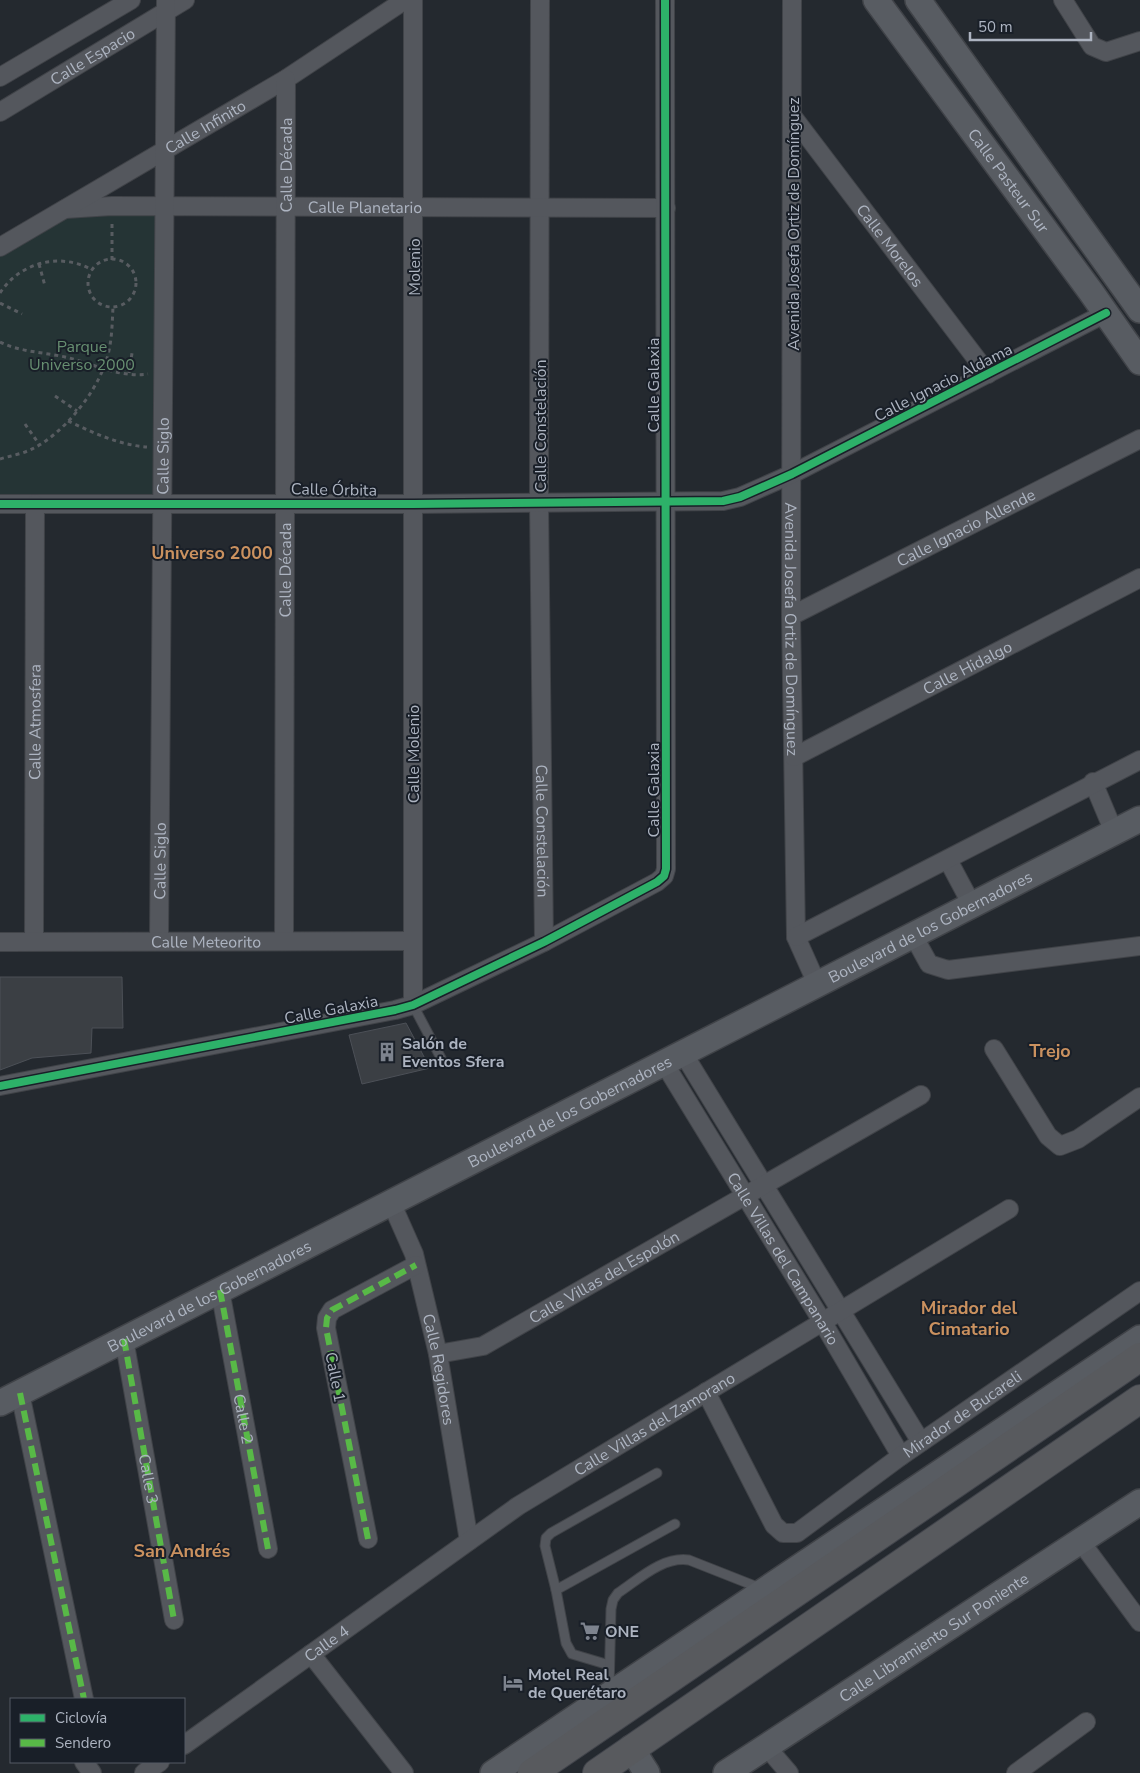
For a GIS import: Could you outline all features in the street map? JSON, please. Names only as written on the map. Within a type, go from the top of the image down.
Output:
[{"type":"highway","points":[[532,1773],[1140,1357]]},
{"type":"highway","points":[[992,1438],[1113,1376]]},
{"type":"highway","points":[[597,1773],[1140,1399]]},
{"type":"street","name":"Calle Espacio","points":[[0,78],[131,0]]},
{"type":"street","points":[[137,0],[137,30]]},
{"type":"street","name":"Calle Espacio","points":[[0,112],[137,30],[166,6],[185,0]]},
{"type":"street","name":"Calle Infinito","points":[[0,247],[286,79],[405,0]]},
{"type":"street","name":"Molenio","points":[[413,0],[414,504]]},
{"type":"street","name":"Calle Constelación","points":[[540,0],[539,502],[544,942]]},
{"type":"street","name":"Calle Galaxia","points":[[0,1086],[396,1010],[413,1005],[544,942],[657,882],[664,876],[666,869],[668,502],[665,0]]},
{"type":"street","name":"Avenida Josefa Ortiz de Domínguez","points":[[792,0],[791,616],[796,937],[817,984]]},
{"type":"street","name":"Calle Pasteur Sur","points":[[876,0],[1140,362]]},
{"type":"street","name":"Calle Pasteur Sur","points":[[918,0],[1140,310]]},
{"type":"street","points":[[1063,0],[1092,46],[1106,52],[1140,41]]},
{"type":"street","name":"Calle Siglo","points":[[159,941],[166,6]]},
{"type":"street","name":"Calle Década","points":[[284,941],[286,79]]},
{"type":"street","name":"Calle Morelos","points":[[793,117],[988,374]]},
{"type":"street","name":"Calle Planetario","points":[[65,209],[112,206],[414,209],[666,208]]},
{"type":"street","name":"Calle Ignacio Aldama","points":[[668,502],[723,501],[740,497],[792,474],[1106,313]]},
{"type":"street","name":"Calle Ignacio Allende","points":[[791,616],[1140,439]]},
{"type":"street","name":"Calle Órbita","points":[[0,504],[668,502]]},
{"type":"street","name":"Calle Atmosfera","points":[[34,941],[35,504]]},
{"type":"street","name":"Calle Molenio","points":[[413,1005],[414,504]]},
{"type":"street","name":"Calle Hidalgo","points":[[794,757],[1140,578]]},
{"type":"street","points":[[796,937],[948,860],[1093,782],[1140,760]]},
{"type":"street","points":[[1093,782],[1114,832]]},
{"type":"street","name":"Boulevard de los Gobernadores","points":[[10,1398],[1140,819]]},
{"type":"street","points":[[948,860],[972,905]]},
{"type":"street","points":[[913,935],[930,964],[948,970],[1140,946]]},
{"type":"street","name":"Calle Meteorito","points":[[0,942],[413,941]]},
{"type":"street","points":[[994,1049],[1048,1136],[1060,1146],[1078,1140],[1140,1097]]},
{"type":"street","name":"Calle Villas del Campanario","points":[[674,1058],[764,1185],[921,1442]]},
{"type":"street","name":"Calle Villas del Campanario","points":[[674,1058],[746,1195],[822,1320],[901,1456]]},
{"type":"street","name":"Calle Villas del Espolón","points":[[438,1354],[483,1346],[921,1095]]},
{"type":"street","name":"Calle Regidores","points":[[391,1202],[414,1254],[438,1354],[470,1541]]},
{"type":"street","name":"Calle Villas del Zamorano","points":[[470,1541],[518,1506],[822,1320],[1009,1209]]},
{"type":"street","name":"Calle 1","points":[[368,1539],[326,1328],[327,1318],[332,1310],[416,1264]]},
{"type":"street","name":"Calle 2","points":[[220,1290],[268,1549]]},
{"type":"street","name":"Mirador de Bucareli","points":[[706,1392],[774,1525],[783,1533],[797,1532],[901,1456],[1140,1291]]},
{"type":"street","points":[[493,1773],[1140,1338]]},
{"type":"street","name":"Calle 3","points":[[124,1339],[174,1620]]},
{"type":"street","points":[[10,1398],[84,1698]]},
{"type":"street","name":"Calle Libramiento Sur Poniente","points":[[726,1773],[1140,1502]]},
{"type":"street","name":"Calle 4","points":[[185,1743],[470,1541]]},
{"type":"street","points":[[1081,1542],[1140,1622]]},
{"type":"street","points":[[311,1654],[404,1773]]},
{"type":"street","points":[[1016,1773],[1086,1722]]},
{"type":"street","points":[[765,1746],[788,1773]]},
{"type":"street","points":[[631,1748],[647,1773]]},
{"type":"street","points":[[144,1773],[159,1763]]},
{"type":"lane","points":[[413,1005],[442,1060]]},
{"type":"lane","points":[[609,1665],[572,1654],[566,1643],[545,1546],[546,1538],[551,1533],[657,1473]]},
{"type":"lane","points":[[556,1590],[675,1524]]},
{"type":"lane","points":[[608,1695],[613,1600],[618,1593],[668,1560],[689,1560],[765,1590]]},
{"type":"path","points":[[112,206],[112,260]]},
{"type":"path","points":[[0,293],[14,277],[46,261],[65,260],[81,263],[92,270]]},
{"type":"path","points":[[112,260],[126,264],[133,272],[136,282],[134,292],[128,301],[113,307],[101,305],[90,293],[88,278],[98,263],[112,260]]},
{"type":"path","points":[[38,264],[46,286]]},
{"type":"path","points":[[0,303],[22,314]]},
{"type":"path","points":[[0,459],[30,450],[39,444],[68,421],[93,390],[103,370],[111,339],[113,307]]},
{"type":"path","points":[[0,342],[22,350],[72,358],[103,370],[141,375],[164,372]]},
{"type":"path","points":[[129,373],[132,353]]},
{"type":"path","points":[[55,396],[77,411]]},
{"type":"path","points":[[68,421],[100,436],[132,446],[162,448]]},
{"type":"path","points":[[25,424],[39,444]]},
{"type":"green space","name":"Parque Universo 2000","points":[[164,207],[161,504],[0,504],[0,247],[65,209]]},
{"type":"building","points":[[0,977],[122,977],[123,1028],[92,1028],[91,1053],[32,1058],[0,1070]]},
{"type":"building","name":"Salón de Eventos Sfera","points":[[406,1023],[430,1068],[362,1084],[349,1035]]},
{"type":"marked path","points":[[368,1539],[326,1328],[327,1318],[332,1310],[416,1265]]},
{"type":"marked path","points":[[220,1290],[268,1549]]},
{"type":"marked path","points":[[124,1339],[174,1620]]},
{"type":"marked path","points":[[20,1393],[84,1698]]},
{"type":"cycle path","points":[[0,1086],[413,1005],[544,942],[657,882],[664,876],[666,869],[665,0]]},
{"type":"cycle path","points":[[0,504],[414,504],[723,501],[740,497],[792,474],[1106,313]]},
{"type":"place","name":"Salón de Eventos Sfera","points":[[387,1052]]},
{"type":"place","name":"ONE","points":[[590,1631]]},
{"type":"place","name":"Motel Real de Querétaro","points":[[513,1683]]},
{"type":"district","name":"Universo 2000","points":[[212,553]]},
{"type":"district","name":"Trejo","points":[[1050,1051]]},
{"type":"district","name":"Mirador del Cimatario","points":[[969,1318]]},
{"type":"district","name":"San Andrés","points":[[182,1551]]}]
